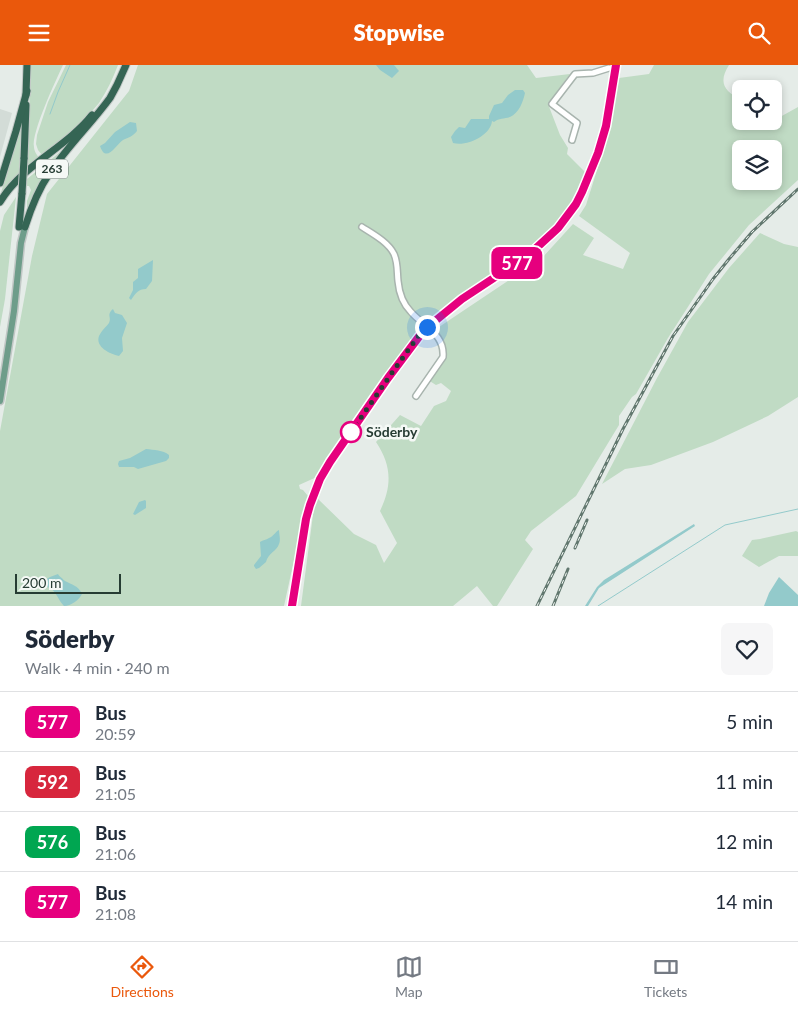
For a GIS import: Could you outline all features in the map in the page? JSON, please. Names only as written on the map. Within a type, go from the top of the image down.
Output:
[{"type":"highway","name":"263","points":[[22,227],[27,65]]},
{"type":"highway","points":[[0,202],[14,182],[88,119],[108,92],[121,65]]},
{"type":"highway","name":"263","points":[[22,227],[49,173],[110,98],[126,65]]},
{"type":"highway","points":[[0,183],[26,91]]},
{"type":"highway","points":[[0,210],[16,186],[93,120]]},
{"type":"main road","name":"263","points":[[0,401],[14,311],[22,227]]},
{"type":"street","points":[[292,606],[306,519],[320,479],[330,462],[416,339],[427,327],[462,299],[524,258],[558,228],[576,204],[598,153],[606,126],[612,67],[593,73],[575,74],[552,104],[577,123],[572,140]]},
{"type":"street","points":[[362,227],[379,238],[394,255],[402,297],[411,312],[431,329],[440,340],[444,349],[443,357],[416,396]]},
{"type":"shaded area","points":[[0,109],[12,113],[0,157]]},
{"type":"green space","points":[[31,65],[63,65],[36,130],[34,148],[39,158],[7,187],[0,196],[22,121],[27,156]]},
{"type":"green space","points":[[66,65],[118,65],[99,103],[65,137],[42,155],[36,144],[37,135],[48,102]]},
{"type":"green space","points":[[138,65],[527,65],[536,78],[570,74],[548,104],[560,135],[568,148],[567,154],[585,172],[575,197],[560,219],[523,255],[502,271],[499,270],[428,322],[424,320],[420,324],[420,328],[319,476],[299,485],[300,489],[308,496],[284,606],[0,606],[0,431],[32,256],[47,194],[129,91]]},
{"type":"green space","points":[[654,65],[729,65],[723,81],[724,86],[732,94],[732,130],[782,130],[782,116],[798,107],[798,180],[749,225],[709,274],[668,338],[636,394],[619,416],[619,425],[576,496],[531,531],[525,540],[533,549],[497,606],[493,606],[477,586],[453,606],[301,606],[314,507],[317,498],[354,534],[376,545],[384,563],[397,543],[380,511],[387,493],[389,476],[385,459],[376,442],[400,415],[421,426],[434,406],[446,401],[451,391],[441,383],[436,385],[428,380],[447,356],[444,340],[436,329],[542,258],[573,224],[594,238],[583,255],[623,269],[630,253],[579,216],[586,205],[610,129],[619,78],[649,74]]},
{"type":"green space","points":[[71,143],[27,214],[27,201],[31,190],[29,186],[26,186],[27,179]]},
{"type":"green space","points":[[16,197],[5,299],[0,327],[0,231],[4,215]]},
{"type":"green space","points":[[760,233],[784,244],[798,247],[798,397],[768,416],[713,442],[651,465],[625,469],[602,484],[688,322],[729,268]]},
{"type":"green space","points":[[798,532],[798,556],[779,556],[759,567],[742,556],[752,540]]},
{"type":"water","points":[[376,65],[394,65],[399,71],[392,78]]},
{"type":"water","points":[[515,90],[523,90],[525,93],[516,113],[510,117],[492,121],[487,131],[477,139],[459,144],[453,143],[451,137],[459,127],[465,128],[471,119],[489,119],[494,105],[502,103]]},
{"type":"water","points":[[130,122],[136,123],[137,131],[123,140],[111,152],[105,153],[102,151],[100,146],[115,132]]},
{"type":"water","points":[[153,260],[152,281],[146,289],[136,293],[131,300],[129,298],[133,290],[133,282],[138,278],[138,269]]},
{"type":"water","points":[[113,309],[115,313],[122,315],[127,323],[122,338],[123,351],[119,356],[101,347],[98,340],[100,334],[109,323],[109,314]]},
{"type":"water","points":[[146,449],[164,452],[169,455],[169,458],[166,461],[138,469],[134,467],[119,467],[119,461],[130,458]]},
{"type":"water","points":[[145,500],[146,508],[135,515],[133,514],[139,502]]},
{"type":"water","points":[[694,524],[695,526],[599,588],[588,606],[585,606],[597,587],[604,580]]},
{"type":"water","points":[[279,530],[280,541],[278,546],[266,562],[256,569],[254,565],[261,556],[260,542],[271,537]]},
{"type":"water","points":[[58,574],[65,581],[77,587],[82,594],[69,605],[64,606],[54,592],[45,586],[45,580]]},
{"type":"water","points":[[779,577],[798,595],[798,606],[764,606],[769,593]]},
{"type":"waterway","points":[[50,114],[70,65]]},
{"type":"waterway","points":[[598,606],[725,525],[798,509]]},
{"type":"railway","points":[[537,606],[623,429],[673,336],[729,259],[752,232],[798,189]]},
{"type":"railway","points":[[575,548],[587,520]]},
{"type":"railway","points":[[553,606],[568,569]]},
{"type":"bus line","name":"577","points":[[292,606],[306,519],[320,479],[330,462],[420,334],[462,299],[533,251],[558,228],[576,204],[598,153],[606,126],[616,65]]},
{"type":"place","name":"Söderby","points":[[351,432]]},
{"type":"route","points":[[351,432],[396,367],[427,327]]}]
